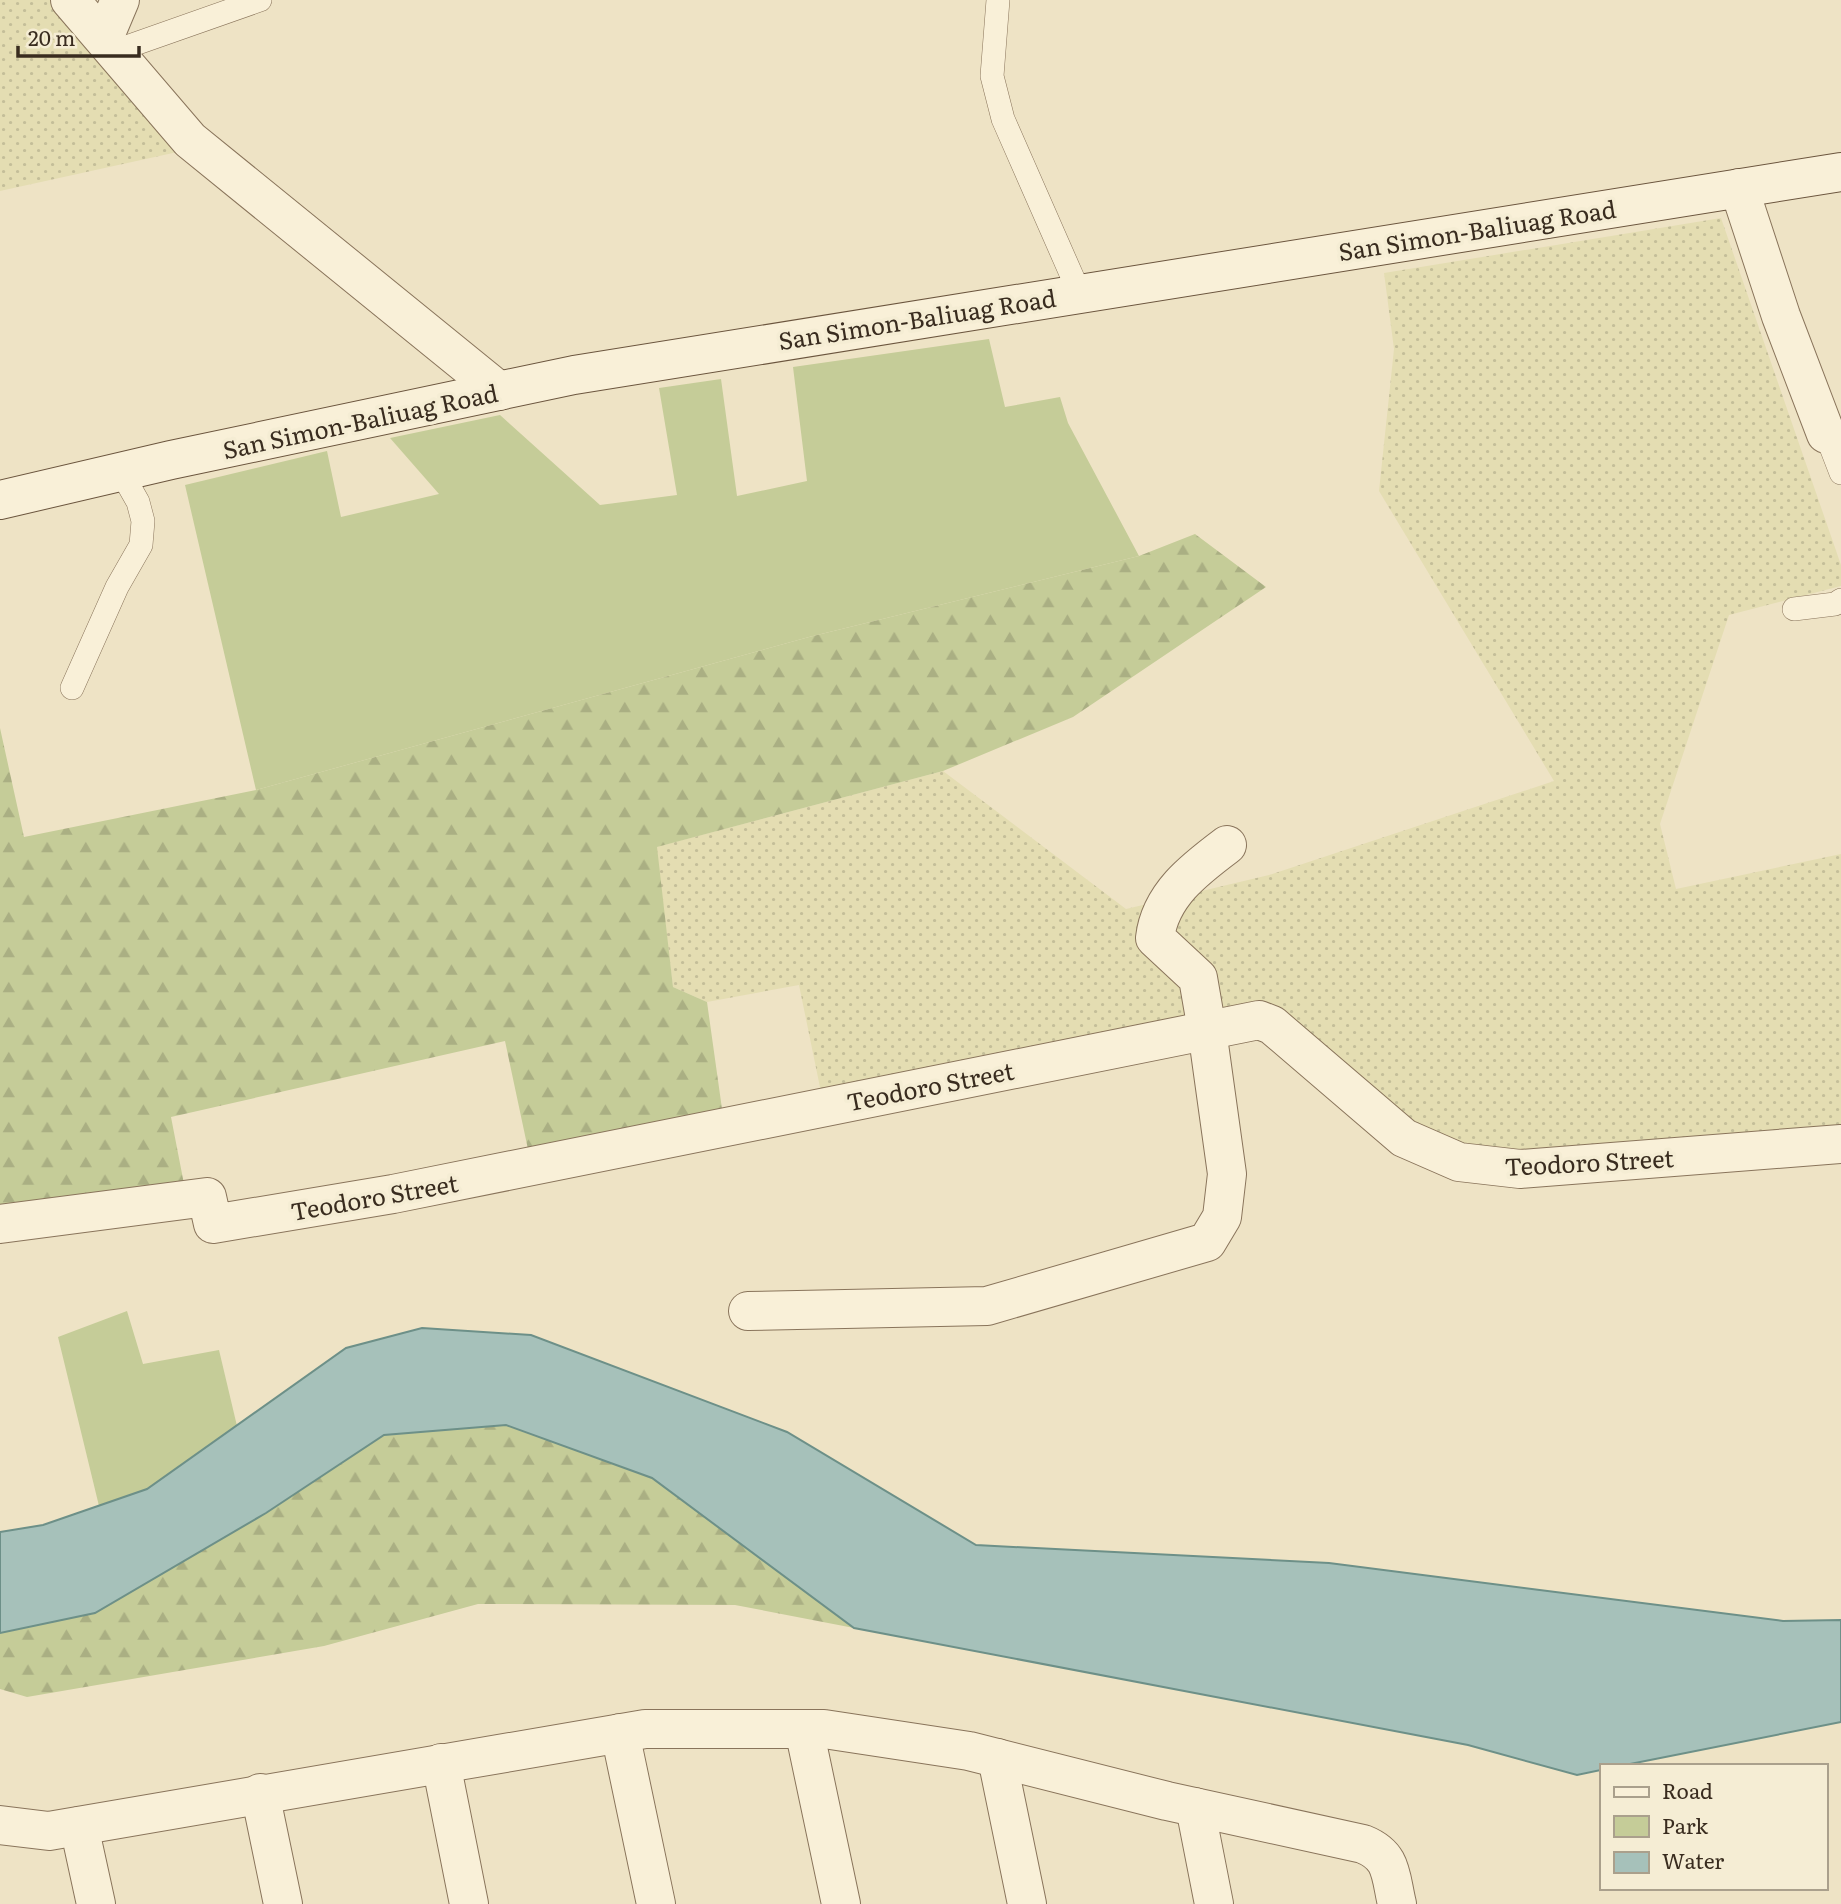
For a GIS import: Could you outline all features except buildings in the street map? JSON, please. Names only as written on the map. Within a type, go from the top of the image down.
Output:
[{"type":"street","points":[[70,0],[190,140],[499,391]]},
{"type":"street","points":[[110,44],[120,0]]},
{"type":"street","name":"San Simon-Baliuag Road","points":[[0,500],[574,375],[1841,172]]},
{"type":"street","points":[[1739,188],[1781,316],[1826,434]]},
{"type":"street","points":[[748,1311],[986,1306],[1207,1242],[1222,1217],[1227,1174],[1207,1030],[1198,978],[1155,937],[1157,920],[1165,905],[1192,872],[1227,845]]},
{"type":"street","name":"Teodoro Street","points":[[0,1224],[207,1197],[213,1224],[393,1194],[1259,1020],[1272,1026],[1404,1138],[1459,1162],[1520,1169],[1841,1144]]},
{"type":"street","points":[[0,1825],[49,1831],[645,1729],[824,1729],[997,1758],[1195,1807],[1363,1844],[1380,1850],[1388,1866],[1397,1904]]},
{"type":"street","points":[[804,1729],[841,1904]]},
{"type":"street","points":[[620,1733],[656,1904]]},
{"type":"street","points":[[997,1758],[1027,1904]]},
{"type":"street","points":[[440,1763],[470,1904]]},
{"type":"street","points":[[260,1793],[283,1904]]},
{"type":"street","points":[[1195,1807],[1214,1904]]},
{"type":"street","points":[[79,1826],[96,1904]]},
{"type":"lane","points":[[110,44],[260,0]]},
{"type":"lane","points":[[998,0],[992,75],[1003,119],[1079,292]]},
{"type":"lane","points":[[1826,434],[1841,473]]},
{"type":"lane","points":[[72,688],[117,587],[141,545],[143,521],[138,502],[121,472]]},
{"type":"lane","points":[[1794,609],[1835,604],[1841,600]]},
{"type":"shaded area","points":[[0,0],[52,0],[182,151],[0,191]]},
{"type":"shaded area","points":[[1721,218],[1841,565],[1841,586],[1729,615],[1660,824],[1676,889],[1841,854],[1841,1129],[1515,1159],[1410,1129],[1264,1006],[822,1097],[799,985],[707,1002],[673,987],[656,847],[943,771],[1126,909],[1269,875],[1554,781],[1379,491],[1394,349],[1384,273]]},
{"type":"green space","points":[[989,339],[1005,407],[1060,397],[1068,423],[1139,556],[809,637],[256,790],[185,485],[327,451],[341,517],[439,494],[390,438],[500,415],[600,505],[677,495],[659,388],[721,379],[737,496],[807,481],[793,367]]},
{"type":"green space","points":[[1195,534],[1266,587],[1073,717],[943,771],[657,847],[673,987],[707,1002],[723,1116],[529,1154],[505,1041],[171,1117],[184,1184],[0,1210],[0,728],[24,837],[256,790],[809,637],[1139,556]]},
{"type":"green space","points":[[127,1311],[143,1364],[219,1350],[237,1426],[147,1489],[99,1506],[58,1337]]},
{"type":"green space","points":[[506,1425],[652,1478],[854,1628],[735,1605],[478,1604],[324,1646],[27,1697],[0,1689],[0,1633],[95,1613],[266,1513],[384,1435]]},
{"type":"water","points":[[422,1328],[531,1335],[787,1432],[976,1545],[1329,1563],[1783,1621],[1841,1620],[1841,1722],[1630,1764],[1600,1764],[1600,1770],[1577,1775],[1468,1745],[854,1628],[652,1478],[506,1425],[384,1435],[266,1513],[95,1613],[0,1633],[0,1532],[43,1525],[147,1489],[346,1348]]}]
